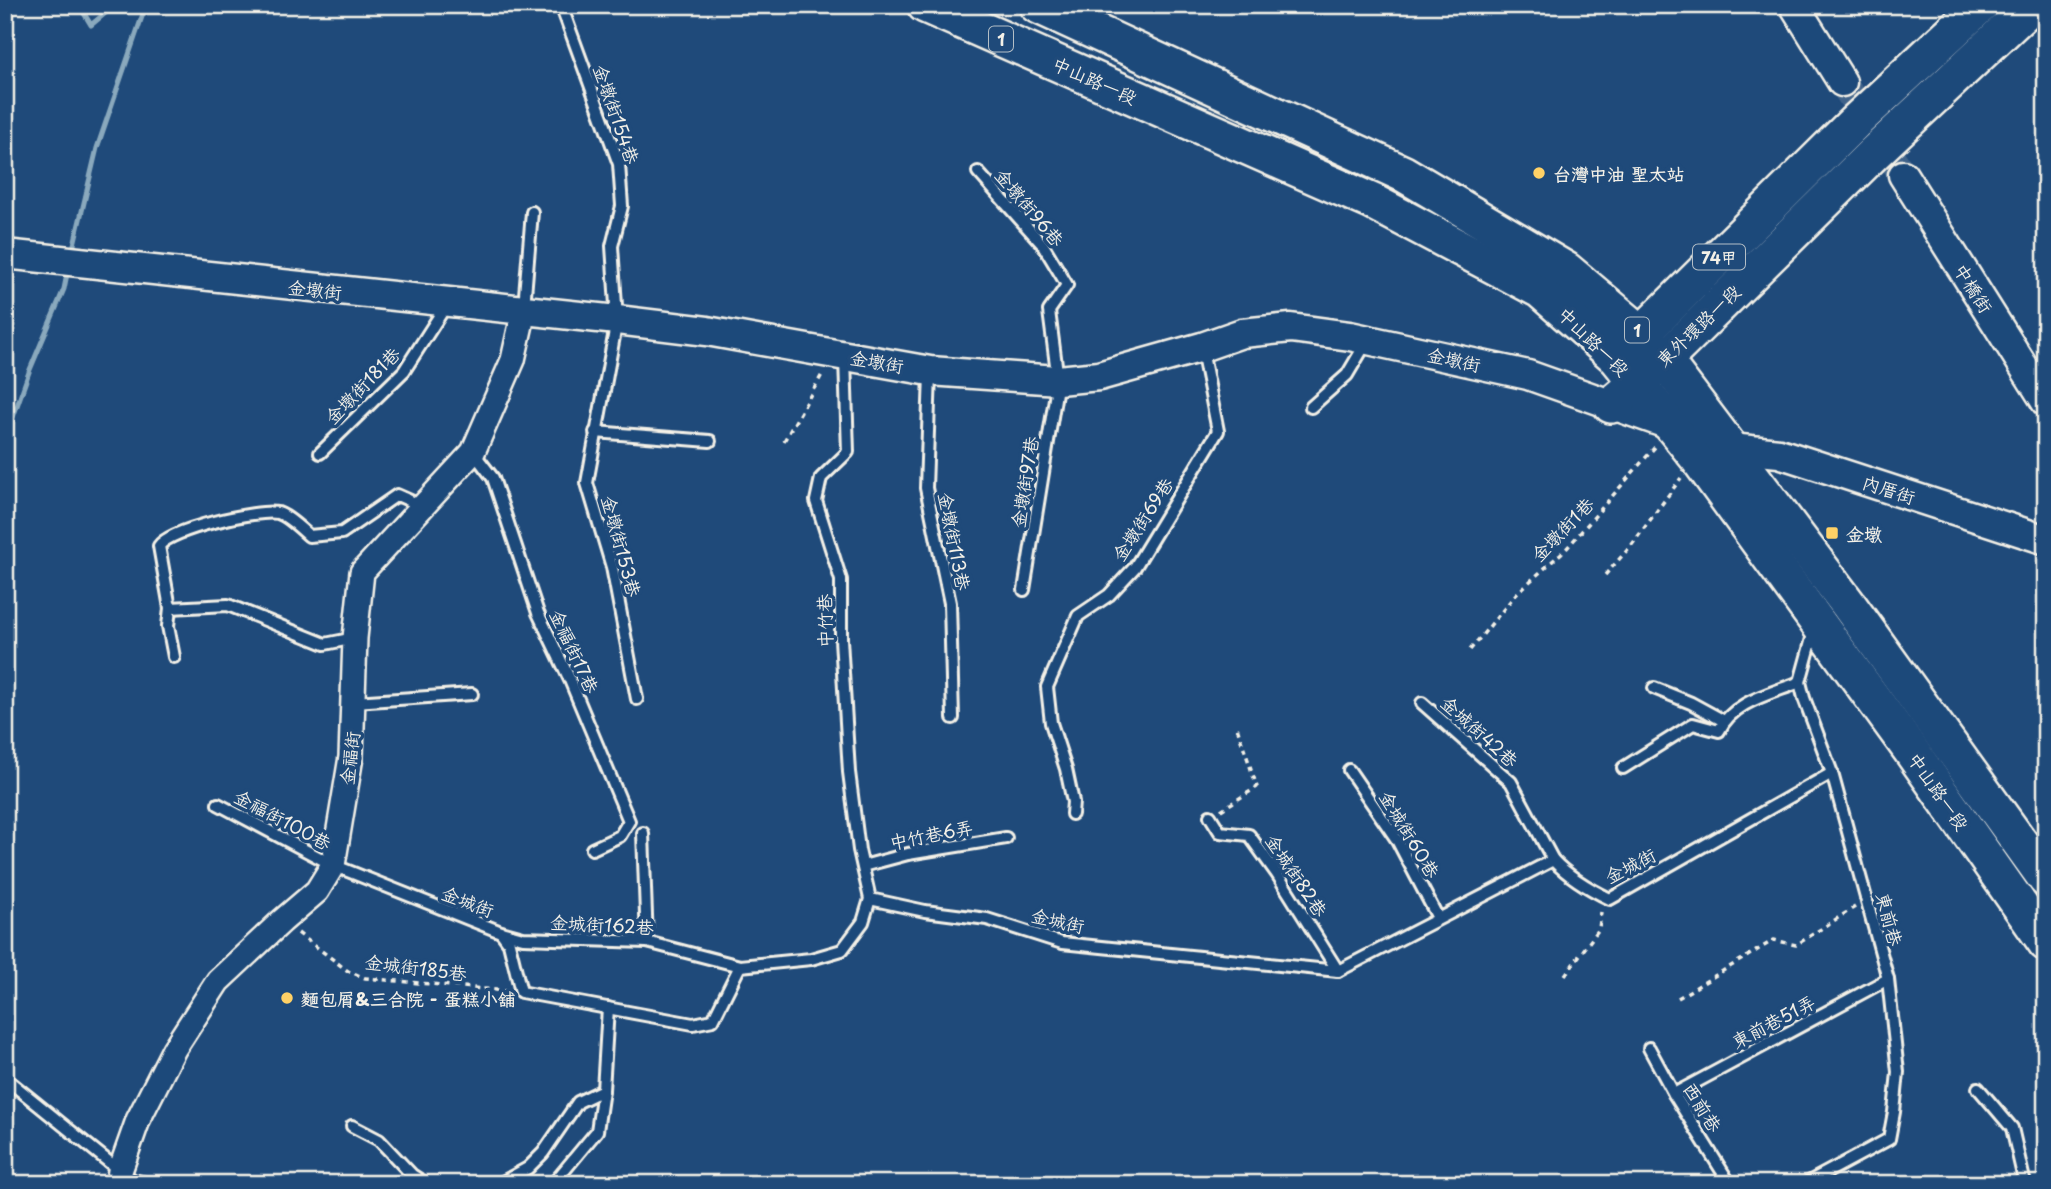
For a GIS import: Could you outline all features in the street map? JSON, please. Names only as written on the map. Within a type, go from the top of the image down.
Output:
[{"type":"main road","name":"中山路一段","points":[[925,5],[1373,202],[1540,290],[1621,382],[1673,426],[2046,943]]},
{"type":"main road","name":"中山路一段","points":[[1037,5],[1404,174],[1566,270],[1653,347],[1898,671],[2046,879]]},
{"type":"main road","name":"東外環路一段","points":[[1621,382],[1854,123],[1981,5]]},
{"type":"main road","name":"東外環路一段","points":[[1653,347],[1873,154],[2032,5]]},
{"type":"street","points":[[1794,5],[1842,82]]},
{"type":"street","name":"中橋街","points":[[1903,175],[2046,402]]},
{"type":"street","name":"金墩街","points":[[5,254],[707,331],[930,370],[1058,380],[1098,376],[1242,333],[1291,328],[1368,340],[1528,374],[1621,382]]},
{"type":"street","name":"金福街","points":[[119,1177],[138,1120],[174,1049],[218,982],[317,891],[333,865],[351,757],[355,638],[362,572],[473,452],[513,360],[524,311]]},
{"type":"street","points":[[1673,426],[1731,448]]},
{"type":"street","name":"內厝街","points":[[1731,448],[1779,453],[2046,540]]},
{"type":"lane","name":"金墩街154巷","points":[[561,5],[619,164],[622,206],[612,246],[617,320]]},
{"type":"lane","name":"金墩街96巷","points":[[978,172],[1043,245],[1067,285],[1049,311],[1058,380]]},
{"type":"lane","points":[[524,311],[532,212]]},
{"type":"lane","name":"金墩街181巷","points":[[320,453],[404,371],[448,304]]},
{"type":"lane","name":"金墩街153巷","points":[[617,320],[587,483],[612,567],[638,699]]},
{"type":"lane","points":[[1311,407],[1347,374],[1368,340]]},
{"type":"lane","name":"金墩街69巷","points":[[1072,814],[1071,791],[1051,723],[1047,687],[1078,615],[1109,595],[1135,567],[1218,431],[1202,347]]},
{"type":"lane","name":"中竹巷","points":[[838,354],[848,452],[821,478],[816,501],[841,580],[841,639],[849,772],[859,850],[870,899]]},
{"type":"lane","name":"金墩街113巷","points":[[930,370],[926,488],[950,603],[953,718]]},
{"type":"lane","name":"金墩街97巷","points":[[1024,590],[1058,380]]},
{"type":"lane","points":[[595,432],[710,441]]},
{"type":"lane","name":"金福街17巷","points":[[473,452],[493,478],[538,613],[570,680],[629,821],[620,836],[592,849]]},
{"type":"lane","points":[[174,657],[168,626],[170,608],[159,546],[163,540],[197,525],[279,513],[309,536],[342,533],[397,495],[422,506]]},
{"type":"lane","points":[[170,608],[228,605],[325,644],[355,638]]},
{"type":"lane","points":[[1623,768],[1693,724],[1719,732],[1724,721],[1739,707],[1800,682],[1816,621]]},
{"type":"lane","name":"東前巷","points":[[1800,682],[1832,773],[1888,979],[1898,1072],[1895,1112],[1889,1139],[1805,1184]]},
{"type":"lane","points":[[1654,688],[1691,703],[1724,721]]},
{"type":"lane","points":[[354,702],[472,694]]},
{"type":"lane","name":"金城街42巷","points":[[1422,703],[1511,782],[1553,860]]},
{"type":"lane","name":"金城街60巷","points":[[1349,770],[1398,840],[1438,918]]},
{"type":"lane","name":"金城街","points":[[1553,860],[1563,870],[1610,899],[1832,773]]},
{"type":"lane","name":"金福街100巷","points":[[218,804],[333,865]]},
{"type":"lane","name":"金城街82巷","points":[[1210,816],[1220,832],[1248,835],[1277,874],[1338,971]]},
{"type":"lane","points":[[643,833],[647,942]]},
{"type":"lane","name":"中竹巷6弄","points":[[863,866],[908,855],[1006,838]]},
{"type":"lane","points":[[1338,971],[1553,860]]},
{"type":"lane","name":"金城街","points":[[333,865],[501,932],[509,943],[521,992]]},
{"type":"lane","points":[[521,992],[693,1024],[713,1020],[740,966],[811,960],[842,950],[863,922],[870,899]]},
{"type":"lane","name":"金城街","points":[[870,899],[925,911],[986,919],[1062,943],[1338,971]]},
{"type":"lane","name":"金城街162巷","points":[[501,932],[523,938],[647,942],[740,966]]},
{"type":"lane","name":"東前巷51弄","points":[[1674,1094],[1888,979]]},
{"type":"lane","points":[[553,1184],[597,1131],[603,1090],[608,1008]]},
{"type":"lane","name":"西前巷","points":[[1649,1048],[1730,1184]]},
{"type":"lane","points":[[5,1078],[119,1177],[150,1184]]},
{"type":"lane","points":[[1978,1087],[2012,1128],[2025,1184]]},
{"type":"lane","points":[[499,1184],[528,1168],[543,1153],[578,1102],[603,1090]]},
{"type":"lane","points":[[352,1126],[379,1140],[412,1175],[426,1184]]},
{"type":"path","points":[[784,441],[838,354]]},
{"type":"path","name":"金墩街1巷","points":[[1470,650],[1516,594],[1567,548],[1673,426]]},
{"type":"path","points":[[1605,575],[1631,546],[1697,457]]},
{"type":"path","points":[[1210,816],[1257,787],[1236,724]]},
{"type":"path","points":[[1565,975],[1599,929],[1603,896]]},
{"type":"path","points":[[1678,998],[1774,940],[1796,945],[1866,900]]},
{"type":"path","name":"金城街185巷","points":[[282,921],[348,971],[365,978],[521,992]]},
{"type":"waterway","points":[[79,5],[91,25],[115,5]]},
{"type":"waterway","points":[[72,253],[97,148],[146,5]]},
{"type":"waterway","points":[[5,440],[29,372],[64,289],[68,269]]},
{"type":"tunnel","points":[[1842,82],[1903,175]]},
{"type":"place","name":"台灣中油 聖太站","points":[[1539,173]]},
{"type":"place","name":"金墩","points":[[1832,533]]},
{"type":"place","name":"麵包屑&三合院 - 蛋糕小舖","points":[[287,998]]}]
